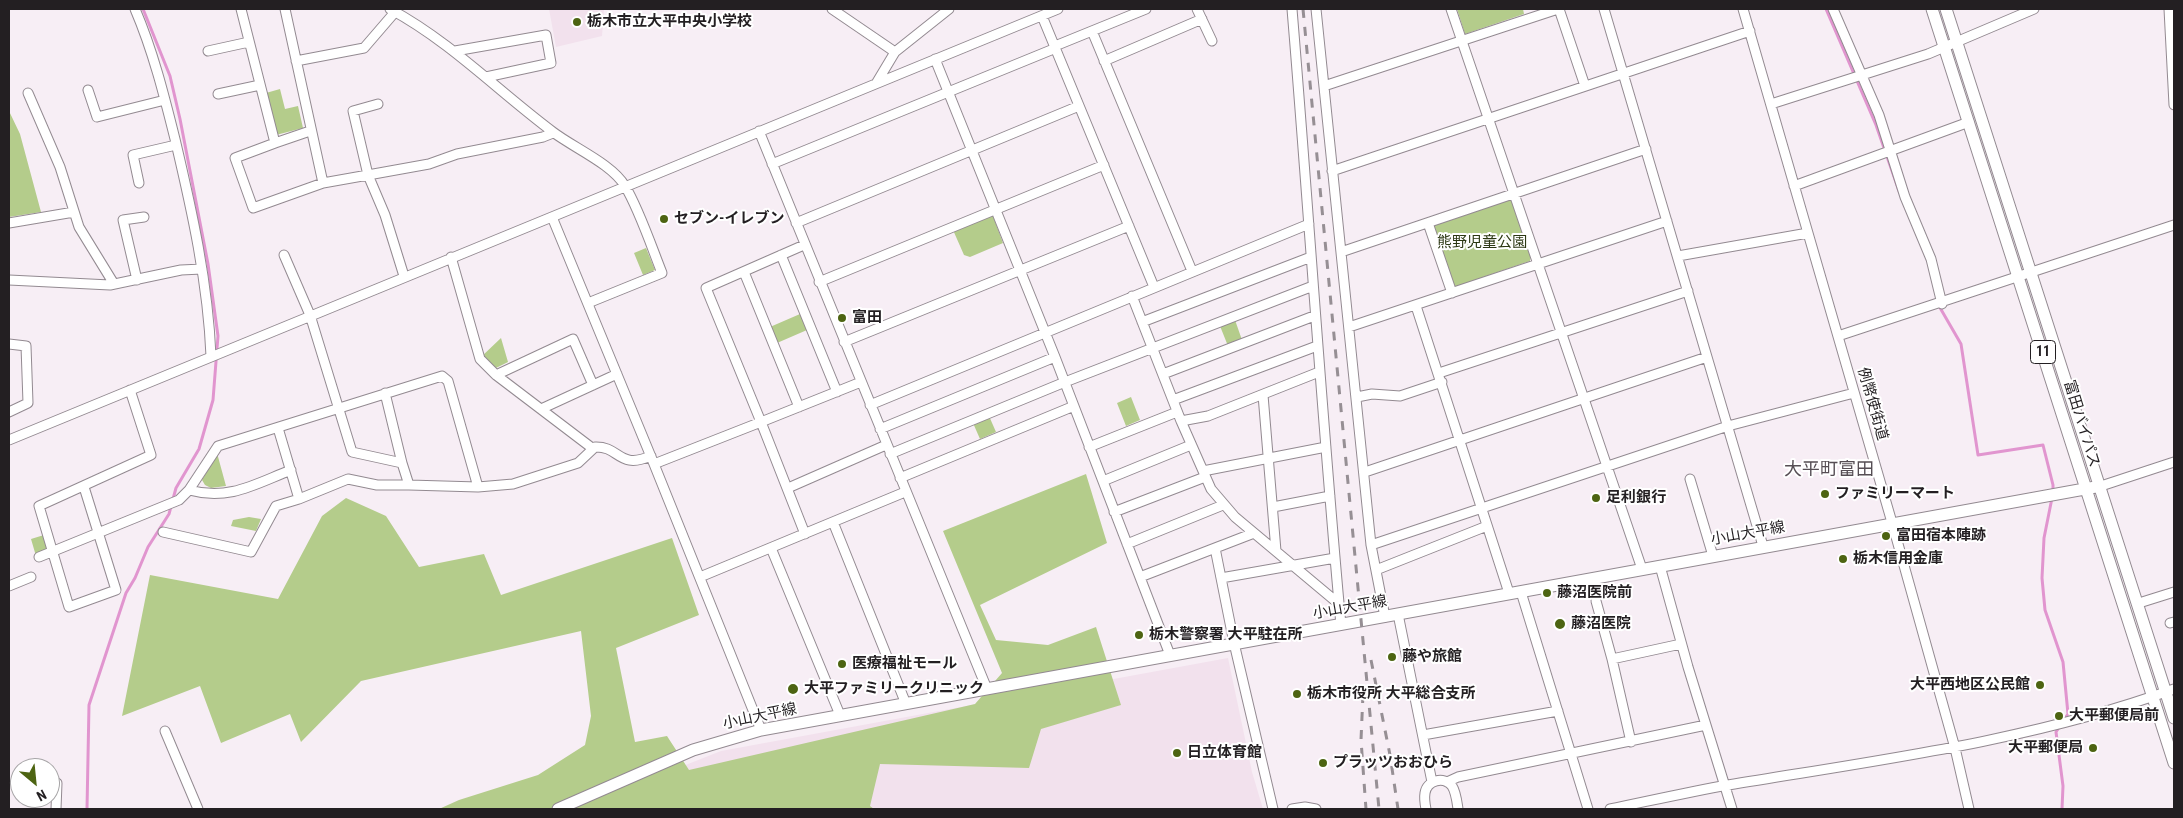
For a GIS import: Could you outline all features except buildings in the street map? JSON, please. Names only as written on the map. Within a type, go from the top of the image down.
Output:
[{"type":"main road","name":"富田バイパス","points":[[1932,9],[1970,122],[2174,763]]},
{"type":"main road","name":"富田バイパス","points":[[1946,9],[2139,603],[2170,690],[2174,718]]},
{"type":"main road","name":"小山大平線","points":[[558,809],[693,750],[761,730],[1386,617],[1763,546],[1893,526],[2101,486]]},
{"type":"street","points":[[135,9],[160,77],[176,145],[209,310],[211,356]]},
{"type":"street","points":[[241,9],[274,143]]},
{"type":"street","points":[[285,9],[310,131],[323,183]]},
{"type":"street","points":[[832,9],[895,52]]},
{"type":"street","points":[[876,82],[895,52],[949,9]]},
{"type":"street","points":[[9,429],[13,438],[876,82],[1058,9]]},
{"type":"street","points":[[772,164],[948,93],[1146,9]]},
{"type":"street","points":[[1197,9],[1212,41]]},
{"type":"street","points":[[1292,9],[1309,224],[1314,316],[1341,625]]},
{"type":"street","points":[[1316,9],[1371,544],[1386,617]]},
{"type":"street","points":[[1451,9],[1585,397],[1642,569]]},
{"type":"street","points":[[1324,86],[1462,41],[1527,13],[1558,9],[1584,86]]},
{"type":"street","points":[[1604,9],[1763,546]]},
{"type":"street","name":"例幣使街道","points":[[1743,9],[1893,526],[1955,748],[1969,809]]},
{"type":"street","points":[[1833,9],[1879,115],[1890,152],[1931,260],[1942,304]]},
{"type":"street","points":[[1771,104],[1945,47],[2034,9]]},
{"type":"street","points":[[2169,9],[2174,105]]},
{"type":"street","points":[[296,61],[364,48],[392,10],[426,30],[455,51],[553,133],[611,171],[626,186],[662,274],[588,303]]},
{"type":"street","points":[[1042,16],[1154,287]]},
{"type":"street","points":[[1104,61],[1202,19]]},
{"type":"street","points":[[1092,31],[1192,271]]},
{"type":"street","points":[[1332,171],[1750,31]]},
{"type":"street","points":[[455,51],[546,35],[551,62],[486,77]]},
{"type":"street","points":[[208,51],[249,42]]},
{"type":"street","points":[[935,59],[1065,382],[1170,655]]},
{"type":"street","points":[[218,94],[260,85]]},
{"type":"street","points":[[88,90],[97,117],[165,100]]},
{"type":"street","points":[[28,93],[60,167],[79,227],[114,284]]},
{"type":"street","points":[[378,104],[353,110],[368,175],[385,215],[404,276]]},
{"type":"street","points":[[796,223],[972,152],[1079,106]]},
{"type":"street","points":[[1794,186],[1970,122]]},
{"type":"street","points":[[310,131],[235,158],[253,208],[323,183],[429,164],[457,154],[543,137],[553,133]]},
{"type":"street","points":[[759,131],[860,382],[988,688]]},
{"type":"street","points":[[139,183],[132,155],[176,145]]},
{"type":"street","points":[[1341,252],[1646,149]]},
{"type":"street","points":[[820,282],[1104,166]]},
{"type":"street","points":[[9,223],[74,212]]},
{"type":"street","points":[[137,280],[123,220],[144,217]]},
{"type":"street","points":[[552,217],[761,730]]},
{"type":"street","points":[[1349,327],[1667,221]]},
{"type":"street","points":[[1428,223],[1452,293]]},
{"type":"street","points":[[870,405],[1309,224]]},
{"type":"street","points":[[1838,336],[1942,304],[2019,276],[2174,225]]},
{"type":"street","points":[[844,342],[1129,226]]},
{"type":"street","points":[[1678,256],[1808,233]]},
{"type":"street","points":[[804,245],[706,288],[805,534]]},
{"type":"street","points":[[284,255],[310,315],[352,452],[402,463]]},
{"type":"street","points":[[781,256],[837,392]]},
{"type":"street","points":[[1142,322],[1311,257]]},
{"type":"street","points":[[451,258],[480,359],[496,375],[592,448]]},
{"type":"street","points":[[9,280],[114,284],[181,270],[202,269]]},
{"type":"street","points":[[744,272],[799,407]]},
{"type":"street","points":[[788,488],[1313,286]]},
{"type":"street","points":[[1357,397],[1372,394],[1400,396],[1440,377],[1562,332],[1688,291]]},
{"type":"street","points":[[1132,296],[1191,445],[1204,474],[1223,505],[1339,604]]},
{"type":"street","points":[[1416,306],[1509,594]]},
{"type":"street","points":[[1163,374],[1314,316]]},
{"type":"street","points":[[496,375],[573,340],[593,385]]},
{"type":"street","points":[[9,344],[26,346],[28,403],[9,412]]},
{"type":"street","points":[[1173,400],[1317,346]]},
{"type":"street","points":[[880,429],[1055,357]]},
{"type":"street","points":[[1365,472],[1707,357]]},
{"type":"street","points":[[1090,447],[1179,417],[1208,416],[1319,372]]},
{"type":"street","points":[[541,410],[617,374]]},
{"type":"street","points":[[39,557],[178,500],[189,490],[218,446],[442,376],[448,381],[478,487]]},
{"type":"street","points":[[163,532],[251,552],[276,506],[300,499],[348,479],[377,485],[478,487],[513,484],[578,463],[592,448],[603,446],[624,460],[638,462],[652,460],[761,422],[860,382]]},
{"type":"street","points":[[84,487],[116,590],[69,607],[39,506],[151,455],[130,390]]},
{"type":"street","points":[[385,393],[409,485]]},
{"type":"street","points":[[1371,544],[1728,426],[1854,393]]},
{"type":"street","points":[[1263,395],[1270,458],[1276,551]]},
{"type":"street","points":[[900,478],[1074,406]]},
{"type":"street","points":[[278,428],[300,499]]},
{"type":"street","points":[[1102,481],[1191,445]]},
{"type":"street","points":[[1114,512],[1204,474],[1326,447]]},
{"type":"street","points":[[2101,486],[2174,462]]},
{"type":"street","points":[[189,490],[203,494],[232,493],[291,470]]},
{"type":"street","points":[[1690,479],[1712,556]]},
{"type":"street","points":[[700,577],[906,492]]},
{"type":"street","points":[[1273,507],[1330,496]]},
{"type":"street","points":[[1127,544],[1223,505]]},
{"type":"street","points":[[833,522],[906,704]]},
{"type":"street","points":[[1376,570],[1487,526]]},
{"type":"street","points":[[1140,577],[1254,533]]},
{"type":"street","points":[[771,548],[840,716]]},
{"type":"street","points":[[1215,548],[1234,643],[1273,809]]},
{"type":"street","points":[[1221,578],[1335,558]]},
{"type":"street","points":[[1660,566],[1681,644],[1732,809]]},
{"type":"street","points":[[9,586],[31,577]]},
{"type":"street","points":[[1521,592],[1588,809]]},
{"type":"street","points":[[2139,603],[2174,592]]},
{"type":"street","points":[[1596,602],[1612,659],[1631,742]]},
{"type":"street","points":[[1398,614],[1432,782],[1425,793],[1426,809]]},
{"type":"street","points":[[1612,659],[1681,644]]},
{"type":"street","points":[[1610,809],[1725,786],[1955,748],[2070,720],[2170,690]]},
{"type":"street","points":[[1423,735],[1558,711]]},
{"type":"street","points":[[1448,782],[1458,777],[1571,755],[1706,725]]},
{"type":"street","points":[[165,731],[198,809]]},
{"type":"street","points":[[1432,782],[1441,780],[1448,782],[1454,790],[1458,809]]},
{"type":"street","points":[[1292,809],[1305,806],[1316,809]]},
{"type":"shaded area","name":"栃木市立大平中央小学校","points":[[549,9],[604,9],[602,36],[556,47]]},
{"type":"shaded area","points":[[1228,658],[1252,772],[1263,809],[583,809],[650,779],[721,751]]},
{"type":"green space","points":[[1457,9],[1523,9],[1524,14],[1465,34]]},
{"type":"green space","points":[[280,89],[285,109],[298,106],[303,128],[276,135],[266,93]]},
{"type":"green space","points":[[9,111],[20,134],[41,212],[9,217]]},
{"type":"green space","name":"熊野児童公園","points":[[1511,199],[1531,255],[1530,261],[1454,287],[1433,226]]},
{"type":"green space","points":[[990,215],[993,216],[1003,243],[970,257],[964,255],[953,230]]},
{"type":"green space","points":[[646,248],[655,270],[643,275],[634,253]]},
{"type":"green space","points":[[800,314],[807,330],[777,343],[770,327]]},
{"type":"green space","points":[[1235,320],[1242,340],[1228,346],[1220,326]]},
{"type":"green space","points":[[501,338],[508,362],[494,369],[481,357]]},
{"type":"green space","points":[[1131,397],[1140,420],[1126,426],[1117,403]]},
{"type":"green space","points":[[989,416],[996,432],[980,439],[973,423]]},
{"type":"green space","points":[[217,453],[226,486],[211,488],[205,485],[202,480]]},
{"type":"green space","points":[[1086,474],[1107,543],[980,605],[996,640],[1048,645],[1096,627],[1121,705],[1041,729],[1029,768],[880,764],[870,806],[874,809],[439,809],[459,800],[538,775],[585,745],[591,716],[581,631],[361,681],[301,742],[290,714],[221,743],[200,686],[122,716],[150,575],[278,599],[322,516],[346,498],[386,516],[419,567],[484,554],[501,595],[672,538],[699,615],[616,648],[635,742],[667,736],[689,770],[975,704],[1002,673],[943,531]]},
{"type":"green space","points":[[249,517],[261,519],[256,531],[231,526],[233,520]]},
{"type":"green space","points":[[44,535],[49,551],[36,556],[31,539]]},
{"type":"waterway","points":[[87,809],[89,705],[126,593],[135,578],[148,547],[169,514],[176,488],[199,449],[213,400],[218,336],[208,264],[180,119],[170,76],[143,9]]},
{"type":"waterway","points":[[1826,9],[1876,125],[1899,191]]},
{"type":"waterway","points":[[1939,306],[1961,344],[1978,455],[2043,445],[2053,492]]},
{"type":"waterway","points":[[2052,498],[2044,538],[2042,578],[2045,610],[2063,662],[2068,714],[2063,721]]},
{"type":"waterway","points":[[2060,726],[2056,732],[2063,786],[2062,809]]},
{"type":"railway","points":[[1303,9],[1379,809]]},
{"type":"railway","points":[[1371,660],[1390,755],[1398,809]]},
{"type":"railway","points":[[1363,694],[1361,740],[1366,809]]},
{"type":"place","name":"栃木市立大平中央小学校","points":[[577,22]]},
{"type":"place","name":"セブン-イレブン","points":[[664,219]]},
{"type":"place","name":"富田","points":[[842,318]]},
{"type":"place","name":"ファミリーマート","points":[[1825,494]]},
{"type":"place","name":"足利銀行","points":[[1596,498]]},
{"type":"place","name":"富田宿本陣跡","points":[[1886,536]]},
{"type":"place","name":"栃木信用金庫","points":[[1843,559]]},
{"type":"place","name":"藤沼医院前","points":[[1547,593]]},
{"type":"place","name":"藤沼医院","points":[[1560,624]]},
{"type":"place","name":"栃木警察署 大平駐在所","points":[[1139,635]]},
{"type":"place","name":"藤や旅館","points":[[1392,657]]},
{"type":"place","name":"医療福祉モール","points":[[842,664]]},
{"type":"place","name":"大平西地区公民館","points":[[2040,685]]},
{"type":"place","name":"大平ファミリークリニック","points":[[793,689]]},
{"type":"place","name":"栃木市役所 大平総合支所","points":[[1297,694]]},
{"type":"place","name":"大平郵便局前","points":[[2059,716]]},
{"type":"place","name":"大平郵便局","points":[[2093,748]]},
{"type":"place","name":"日立体育館","points":[[1177,753]]},
{"type":"place","name":"プラッツおおひら","points":[[1323,763]]},
{"type":"district","name":"大平町富田","points":[[1829,470]]}]
